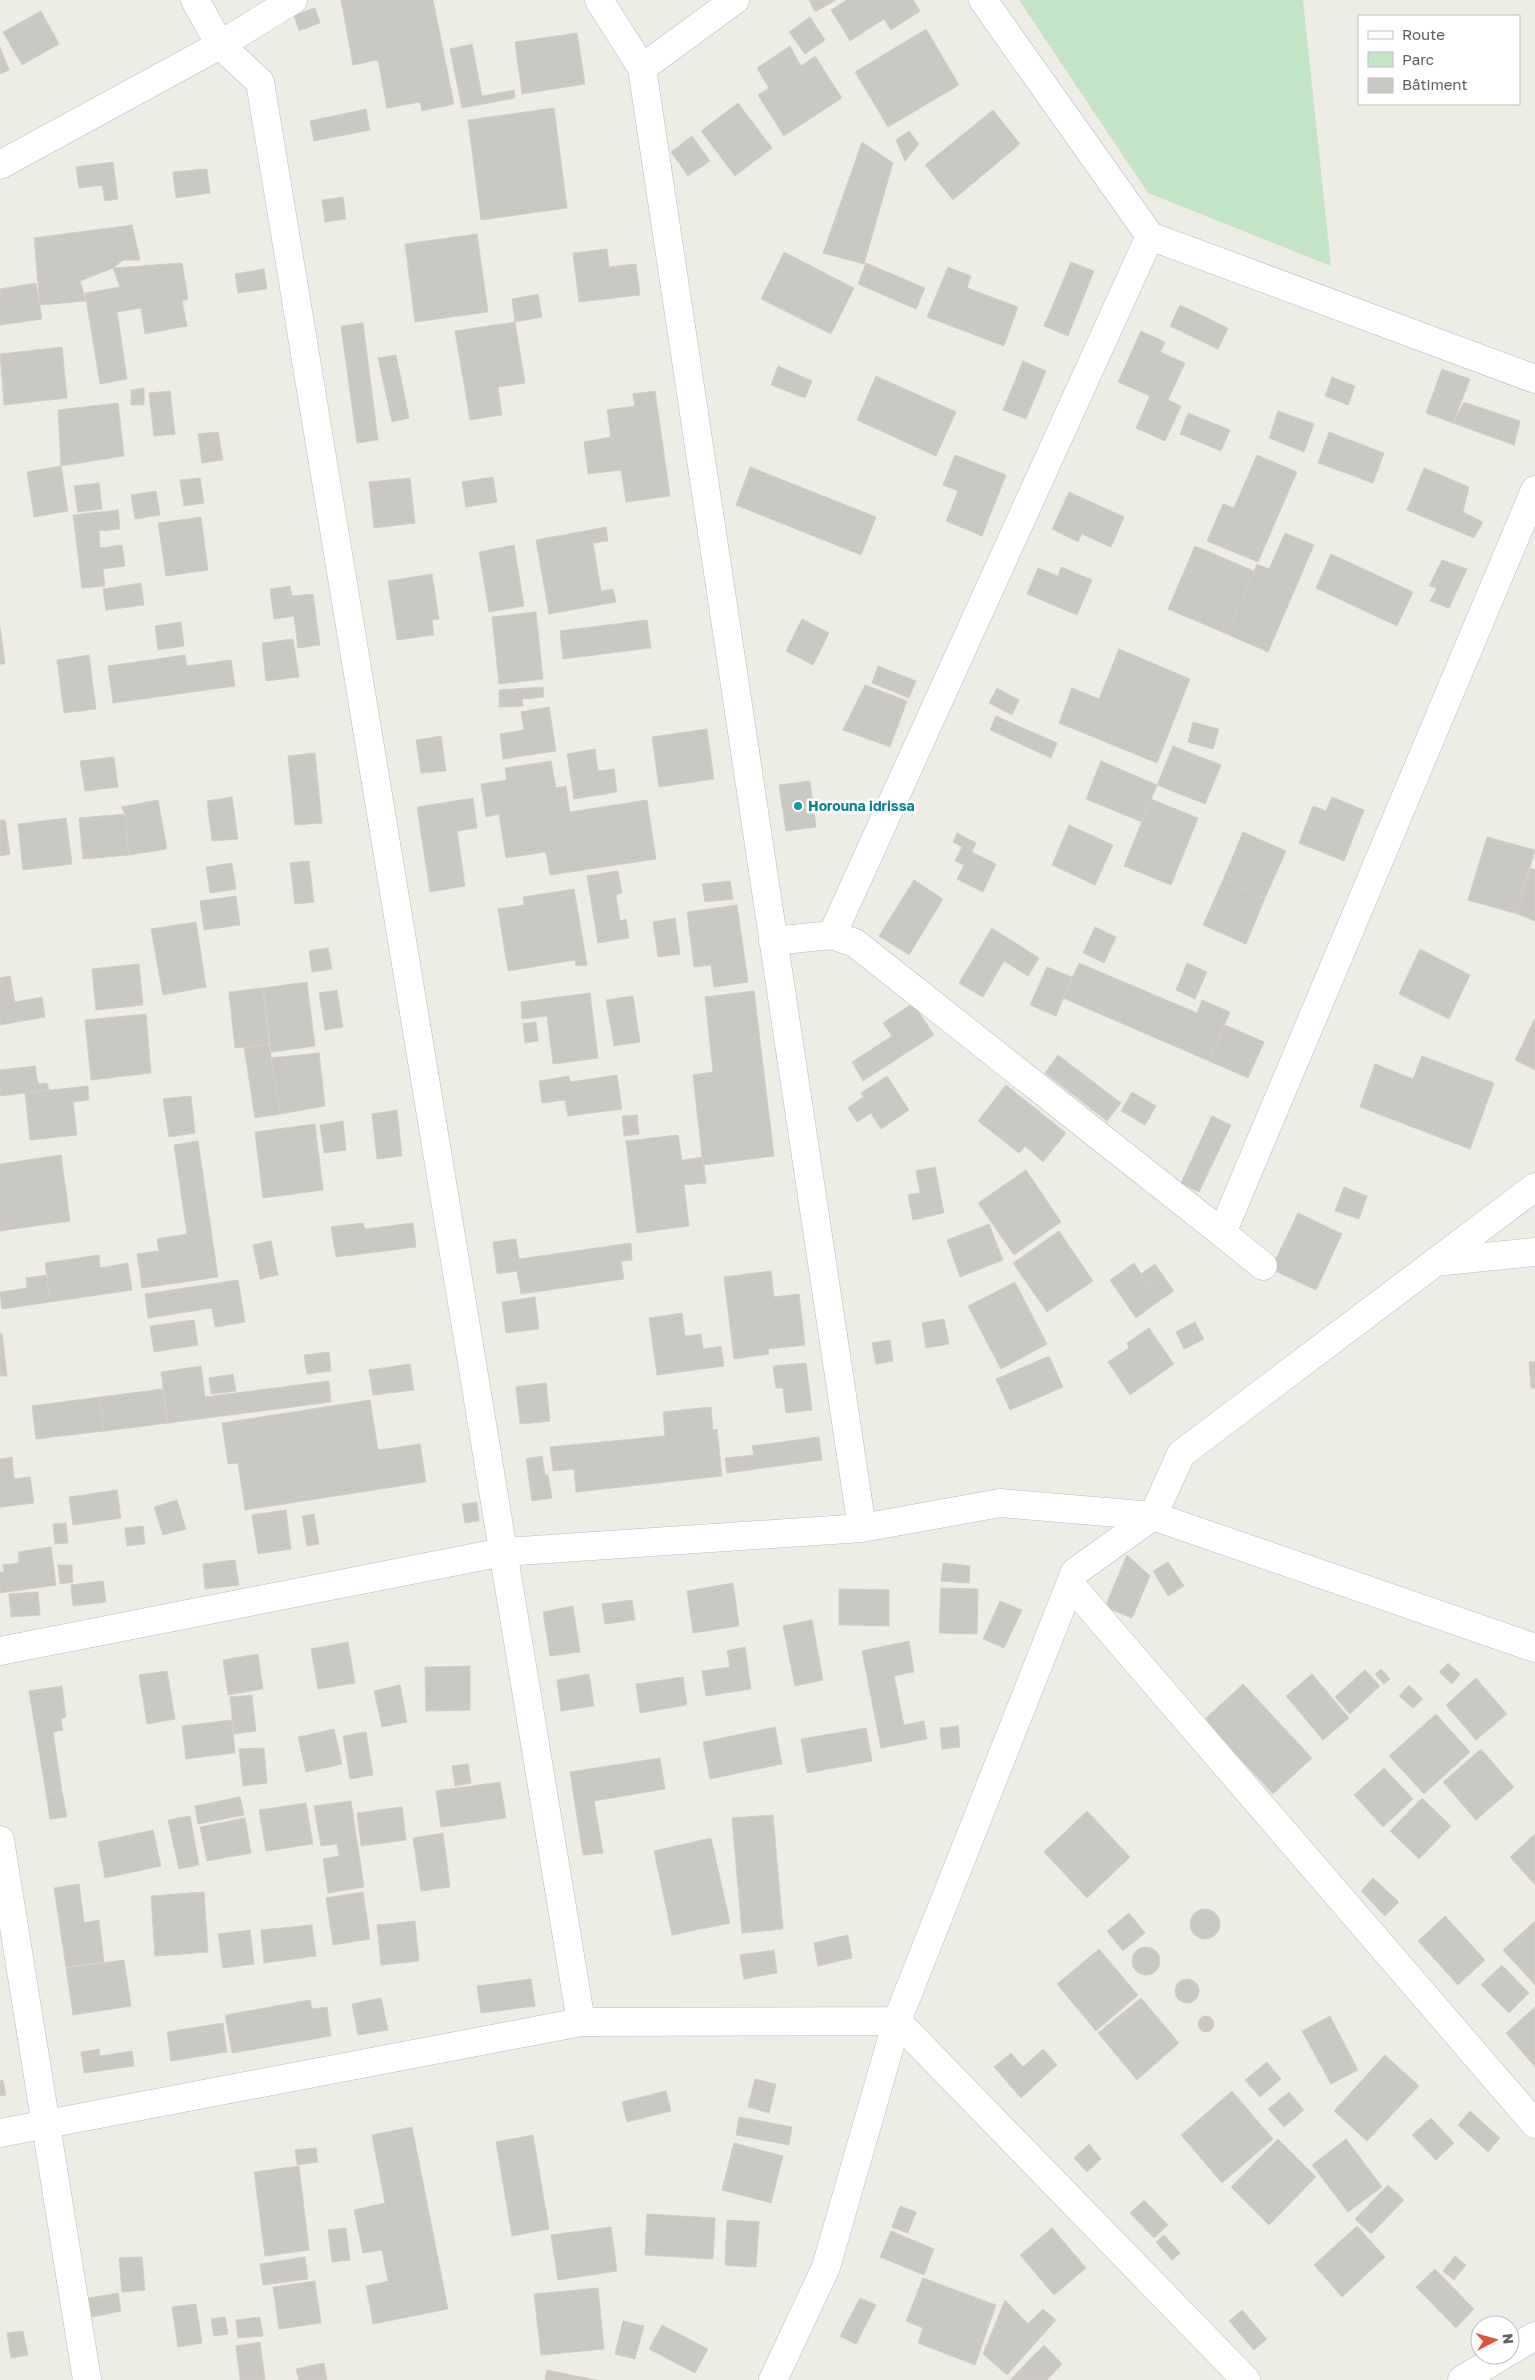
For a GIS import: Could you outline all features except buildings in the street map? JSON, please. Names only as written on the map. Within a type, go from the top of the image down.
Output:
[{"type":"street","points":[[195,0],[220,45],[260,82],[581,2022]]},
{"type":"street","points":[[0,165],[220,45],[293,0]]},
{"type":"street","points":[[599,0],[642,68],[862,1528]]},
{"type":"street","points":[[642,68],[735,0]]},
{"type":"street","points":[[984,0],[1150,236],[1535,379]]},
{"type":"street","points":[[832,935],[1150,236]]},
{"type":"street","points":[[1222,1233],[1535,490]]},
{"type":"street","points":[[773,941],[832,935],[855,943],[1263,1266]]},
{"type":"street","points":[[773,2380],[826,2267],[897,2021],[1075,1572],[1154,1516],[1181,1454],[1535,1187]]},
{"type":"street","points":[[1435,1262],[1535,1252]]},
{"type":"street","points":[[0,1651],[503,1552],[862,1528],[1000,1503],[1154,1516],[1535,1648]]},
{"type":"street","points":[[1070,1584],[1535,2124]]},
{"type":"street","points":[[0,1840],[44,2126],[87,2380]]},
{"type":"street","points":[[0,2132],[44,2126],[581,2022],[897,2021],[1246,2380]]},
{"type":"street","points":[[1520,2345],[1535,2336]]},
{"type":"street","points":[[1462,2380],[1487,2365]]},
{"type":"green space","points":[[1019,0],[1303,0],[1331,266],[1148,193]]},
{"type":"place","name":"Horouna idrissa","points":[[798,806]]}]
